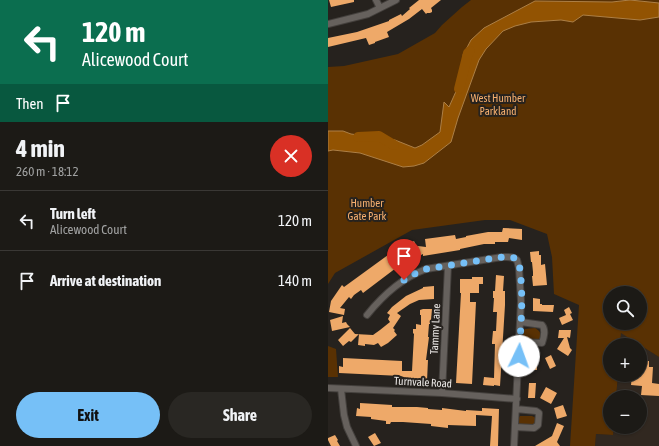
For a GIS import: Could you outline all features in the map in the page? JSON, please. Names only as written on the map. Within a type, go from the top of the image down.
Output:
[{"type":"street","points":[[376,0],[380,8]]},
{"type":"street","points":[[328,24],[368,14],[396,0]]},
{"type":"street","points":[[367,315],[378,302],[404,280],[426,269],[502,257],[514,257],[520,268],[521,285],[521,322],[514,446]]},
{"type":"street","name":"Tammy Lane","points":[[442,393],[448,266]]},
{"type":"street","points":[[520,342],[542,343],[544,333],[544,328],[542,325],[521,322]]},
{"type":"street","name":"Turnvale Road","points":[[328,388],[442,393],[517,399]]},
{"type":"street","points":[[341,389],[347,427],[356,446]]},
{"type":"street","points":[[515,427],[534,428],[538,425],[539,413],[536,411],[516,408]]},
{"type":"shaded area","points":[[630,0],[659,3],[659,17],[640,20],[583,15],[573,22],[561,20],[531,22],[503,31],[486,49],[479,60],[451,142],[424,163],[403,167],[360,153],[333,150],[328,151],[328,131],[343,131],[351,134],[395,140],[415,148],[422,145],[440,132],[444,102],[449,107],[466,69],[463,55],[471,40],[484,28],[535,1],[612,2]]},
{"type":"shaded area","points":[[621,332],[630,338],[621,338]]},
{"type":"shaded area","points":[[647,349],[659,357],[659,446],[595,446],[596,434],[647,434],[647,390],[617,390],[617,382],[647,382]]},
{"type":"green space","points":[[471,0],[659,0],[659,357],[647,349],[647,338],[629,338],[621,333],[621,338],[603,338],[603,382],[617,382],[617,390],[603,390],[603,434],[613,435],[596,434],[595,446],[570,446],[579,305],[554,294],[552,257],[547,234],[510,220],[485,220],[412,230],[335,273],[328,284],[328,67],[344,66],[398,54],[435,33]]},
{"type":"green space","points":[[535,328],[540,332],[540,338],[535,341],[530,341],[525,340],[522,337],[525,329]]},
{"type":"green space","points":[[328,346],[336,349],[338,377],[328,377]]},
{"type":"green space","points":[[520,416],[532,416],[536,418],[537,425],[519,426],[518,419]]},
{"type":"building","points":[[329,0],[354,0],[354,2],[331,7]]},
{"type":"building","points":[[419,0],[441,0],[431,8],[432,12],[426,14],[422,9],[409,19],[387,32],[389,37],[375,43],[369,45],[366,38],[328,47],[328,38],[357,32],[389,21],[401,14],[402,16]]},
{"type":"building","points":[[503,228],[522,229],[522,240],[509,238],[508,242],[495,242],[495,244],[484,244],[460,250],[423,256],[423,254],[396,268],[363,293],[361,290],[351,299],[349,297],[340,308],[345,309],[344,315],[329,312],[331,301],[342,285],[344,287],[388,255],[414,241],[417,247],[426,247],[425,239],[455,235],[456,239],[488,232],[502,232]]},
{"type":"building","points":[[539,251],[539,255],[541,255],[541,265],[545,264],[547,285],[533,286],[533,272],[530,252]]},
{"type":"building","points":[[496,275],[504,276],[503,291],[505,291],[500,386],[483,385],[484,377],[494,378],[495,344],[492,344],[492,342],[493,331],[496,331],[497,312],[493,312],[493,291],[495,291]]},
{"type":"building","points":[[472,277],[483,277],[483,284],[479,284],[479,293],[470,293],[470,302],[476,302],[472,384],[456,383],[461,293],[460,279],[472,279]]},
{"type":"building","points":[[434,286],[434,299],[419,300],[397,313],[401,316],[393,328],[397,335],[388,343],[381,347],[378,343],[374,345],[365,344],[365,346],[358,345],[359,334],[373,335],[390,322],[388,319],[390,315],[387,313],[392,307],[406,296],[423,287]]},
{"type":"building","points":[[533,298],[540,299],[540,304],[542,305],[554,305],[553,312],[533,311]]},
{"type":"building","points":[[569,307],[573,320],[562,325],[559,318],[566,315],[564,310]]},
{"type":"building","points":[[432,309],[429,324],[426,360],[428,360],[427,381],[409,379],[401,376],[339,373],[339,366],[343,367],[343,358],[402,361],[402,371],[412,371],[413,329],[416,329],[416,324],[421,325],[420,310]]},
{"type":"building","points":[[343,316],[342,323],[346,322],[350,327],[332,331],[330,320]]},
{"type":"building","points":[[350,328],[355,334],[359,334],[351,342],[349,341],[343,346],[338,340]]},
{"type":"building","points":[[559,330],[571,330],[570,338],[567,337],[572,350],[568,356],[557,349],[564,338],[558,338]]},
{"type":"building","points":[[530,354],[537,354],[537,370],[528,370]]},
{"type":"building","points":[[551,355],[556,366],[550,369],[545,358]]},
{"type":"building","points":[[647,361],[649,361],[649,367],[653,367],[652,383],[659,384],[659,396],[647,395],[647,390],[642,390],[642,386],[631,385],[631,382],[647,382]]},
{"type":"building","points":[[529,383],[536,383],[535,398],[528,398]]},
{"type":"building","points":[[546,387],[557,393],[551,404],[540,398]]},
{"type":"building","points":[[360,403],[392,405],[392,407],[417,407],[442,410],[442,408],[466,411],[482,411],[482,408],[499,409],[498,446],[490,446],[492,416],[476,415],[476,426],[448,425],[448,428],[431,426],[431,424],[403,422],[391,422],[390,424],[386,424],[386,421],[371,419],[371,417],[356,416],[357,408],[360,409]]},
{"type":"building","points":[[563,405],[567,416],[557,419],[554,408]]},
{"type":"building","points":[[557,423],[564,426],[557,442],[560,446],[535,446],[552,436]]},
{"type":"building","points":[[375,433],[381,443],[374,446],[368,437]]},
{"type":"building","points":[[335,435],[340,446],[331,446],[328,440],[328,438]]},
{"type":"waterway","points":[[459,89],[468,53],[470,51]]},
{"type":"waterway","points":[[358,137],[379,136],[394,145]]},
{"type":"route","points":[[404,280],[426,269],[502,257],[514,257],[519,263],[520,268],[521,301],[519,356]]},
{"type":"park label","name":"West Humber Parkland","points":[[498,104]]},
{"type":"park label","name":"Humber Gate Park","points":[[367,209]]}]
